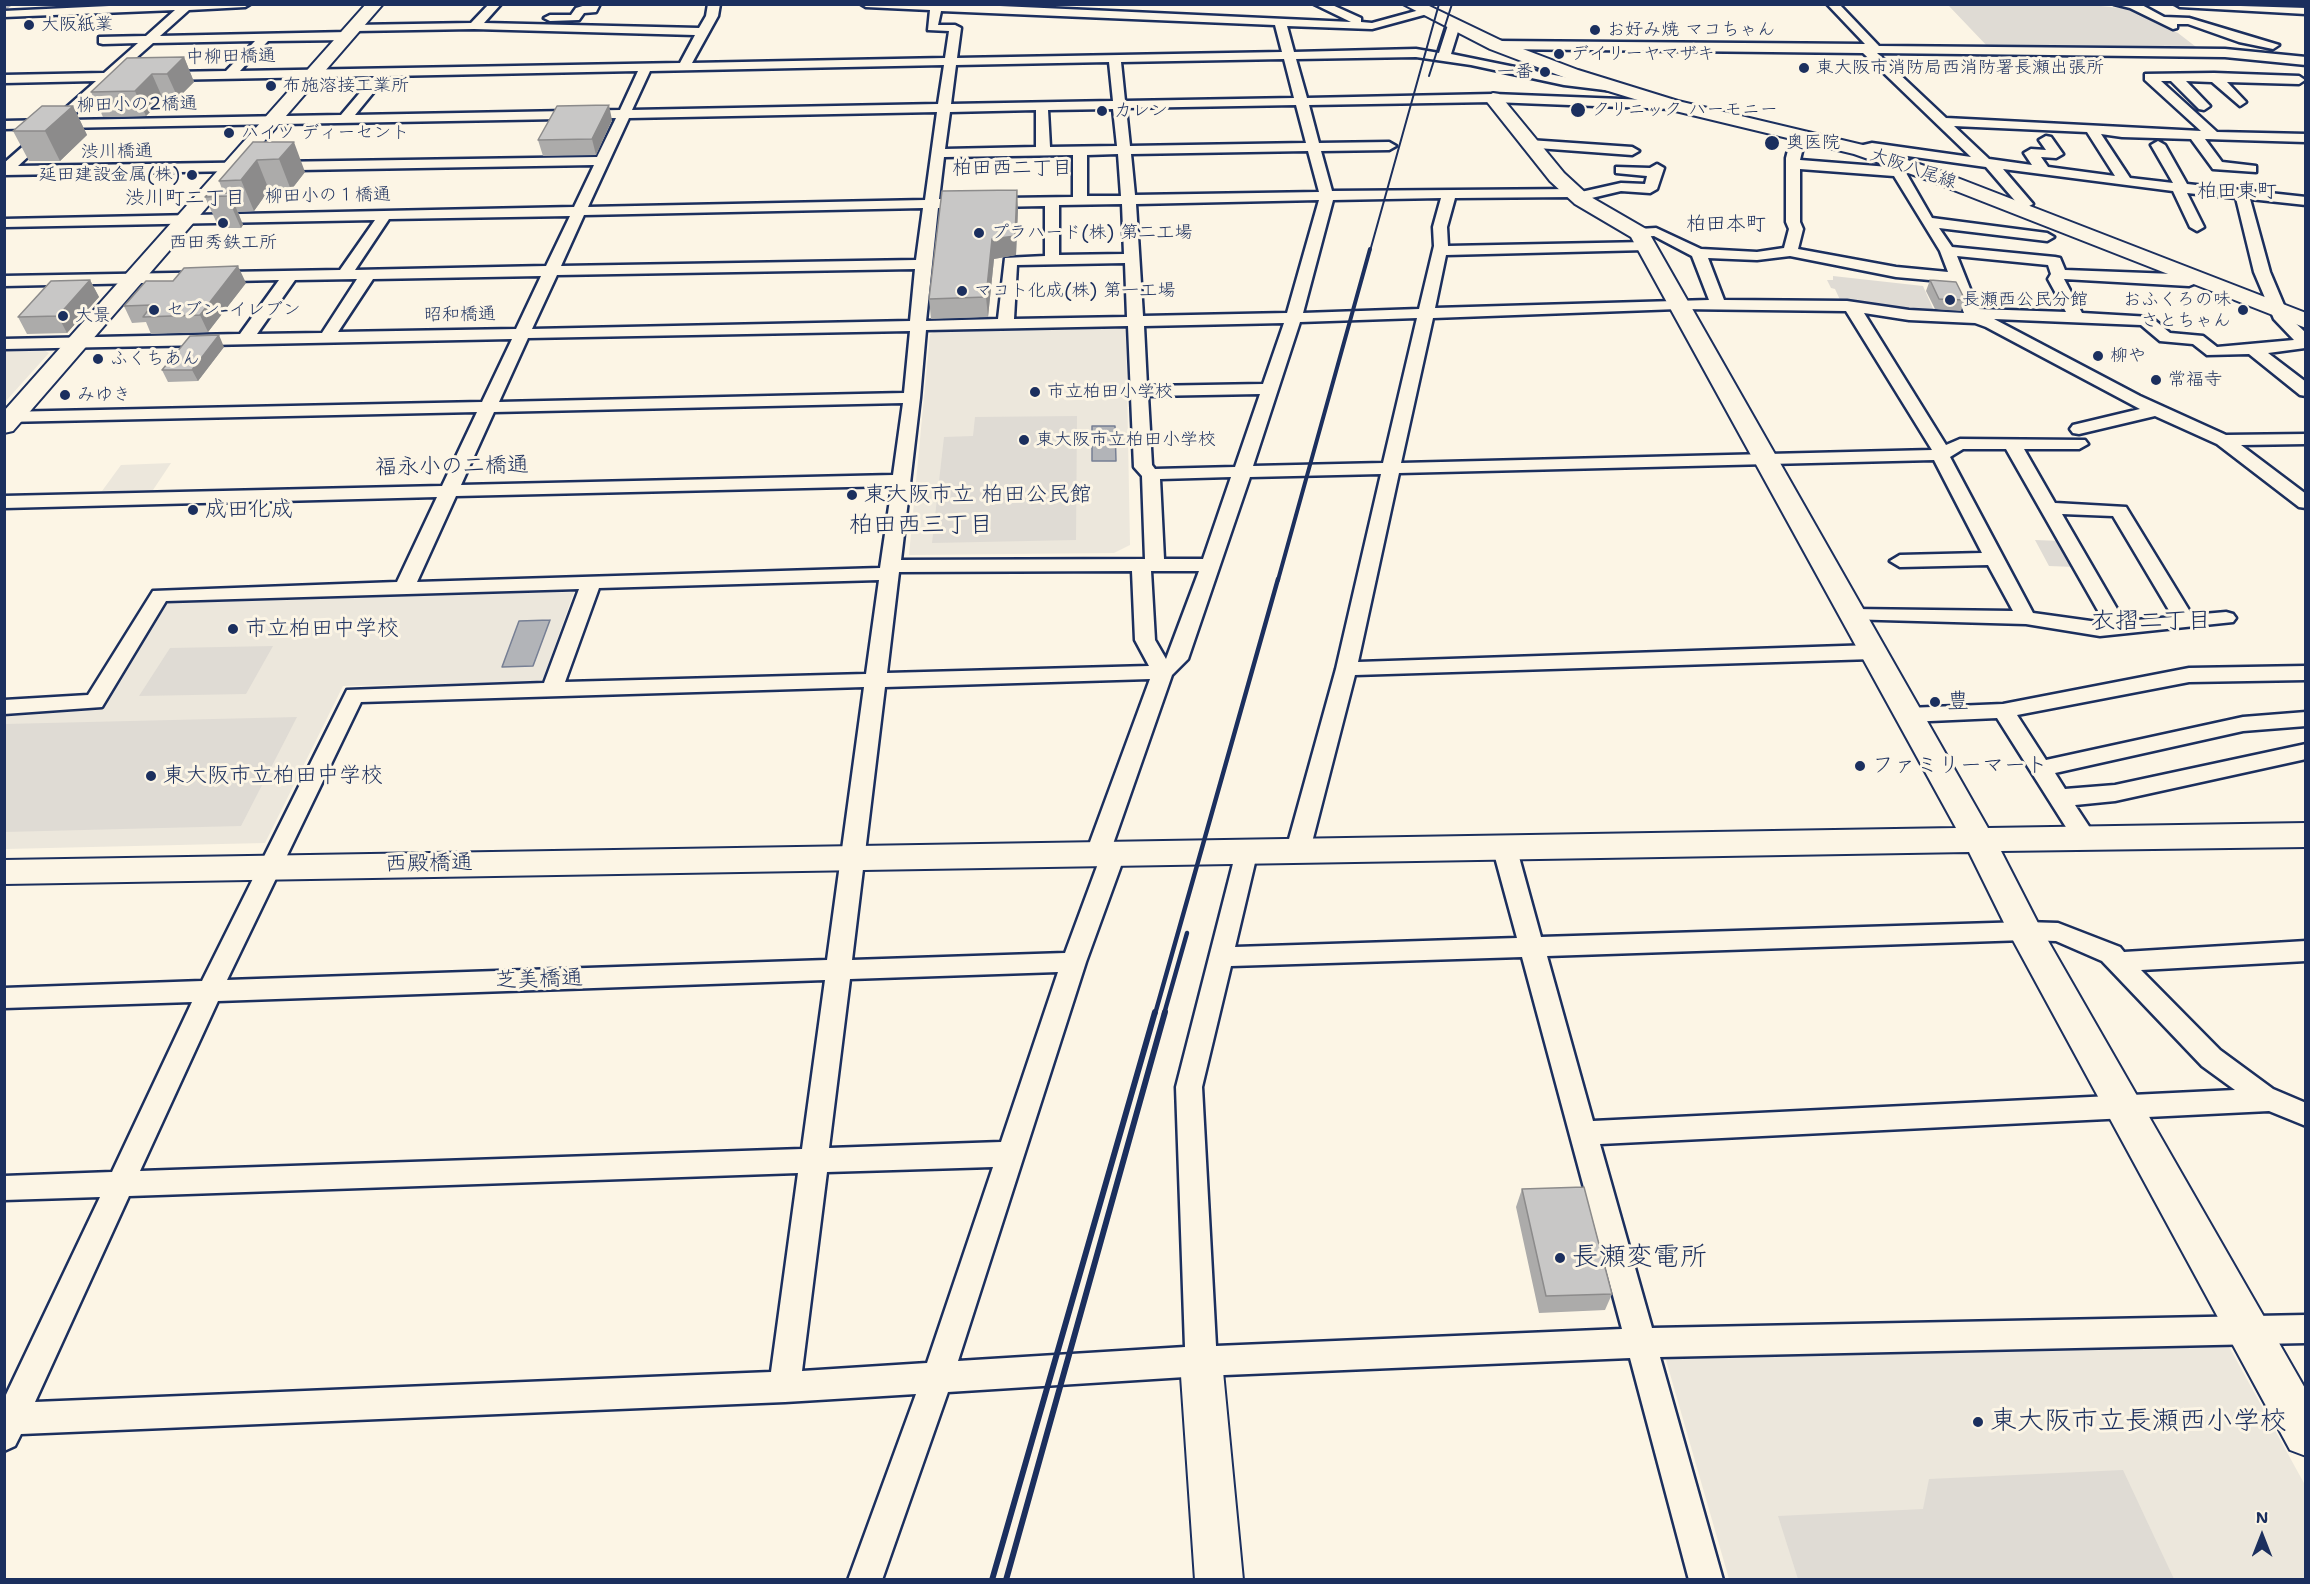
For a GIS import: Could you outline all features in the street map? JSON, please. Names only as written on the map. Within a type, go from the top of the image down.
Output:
[{"type":"street","points":[[4,13],[15,4]]},
{"type":"street","points":[[4,13],[245,4]]},
{"type":"street","points":[[7,420],[375,4]]},
{"type":"street","points":[[479,22],[496,4]]},
{"type":"street","points":[[103,40],[265,37],[479,22],[575,18],[580,10],[592,10],[595,4]]},
{"type":"street","points":[[683,68],[701,32],[712,16],[714,4]]},
{"type":"street","points":[[866,4],[1106,9],[1280,22],[1372,26],[1419,8]]},
{"type":"street","points":[[1319,4],[1372,26]]},
{"type":"street","points":[[1832,4],[1870,48],[2026,204],[2019,207]]},
{"type":"street","points":[[2120,4],[2132,5],[2225,53]]},
{"type":"street","points":[[2180,4],[2306,10]]},
{"type":"street","points":[[5,171],[185,7]]},
{"type":"street","points":[[785,1387],[912,398],[923,264],[955,28],[932,28],[936,7]]},
{"type":"street","name":"大阪八尾線","points":[[1419,8],[1568,78],[1613,87],[1673,105],[1860,150],[1896,167],[2019,207],[2306,321]]},
{"type":"street","points":[[2161,20],[2188,21],[2239,38],[2306,52]]},
{"type":"street","points":[[479,22],[701,32]]},
{"type":"street","points":[[865,1580],[937,1379],[1011,1154],[1074,962],[1163,672],[1178,659],[1271,389],[1294,318],[1327,196],[1280,22]]},
{"type":"street","points":[[1454,25],[1447,57],[1472,74]]},
{"type":"street","points":[[229,75],[265,37]]},
{"type":"street","points":[[155,76],[194,38]]},
{"type":"street","points":[[1496,45],[2225,53],[2306,60]]},
{"type":"street","name":"中柳田橋通","points":[[4,79],[1289,58],[1416,53],[1568,78]]},
{"type":"street","points":[[2250,56],[2302,82]]},
{"type":"street","points":[[1115,60],[1129,201],[1143,467],[1151,474],[1942,454],[1960,444],[2012,444],[2079,436],[2157,410]]},
{"type":"street","points":[[404,588],[645,69]]},
{"type":"street","points":[[345,119],[383,73]]},
{"type":"street","points":[[2173,76],[2204,106]]},
{"type":"street","points":[[2265,196],[2239,152],[2149,77],[2214,77],[2302,82]]},
{"type":"street","points":[[2214,77],[2240,102]]},
{"type":"street","points":[[1434,112],[1494,98],[1673,105]]},
{"type":"street","points":[[1494,98],[1529,144],[1577,195],[1643,240],[1977,838],[2025,931],[2246,1330],[2306,1434]]},
{"type":"street","name":"柳田小の2橋通","points":[[4,125],[1494,98]]},
{"type":"street","points":[[1042,106],[1043,151]]},
{"type":"street","points":[[1943,122],[2091,128],[2122,133],[2193,133],[2306,138]]},
{"type":"street","points":[[2091,128],[2125,182]]},
{"type":"street","points":[[1309,133],[1330,133]]},
{"type":"street","points":[[2193,133],[2218,166],[2251,169]]},
{"type":"street","points":[[1790,252],[1796,229],[1793,164],[1799,135]]},
{"type":"street","points":[[1959,137],[2100,141]]},
{"type":"street","points":[[2044,172],[2031,153],[2056,154],[2046,140]]},
{"type":"street","points":[[1529,144],[1632,151]]},
{"type":"street","points":[[2158,145],[2197,227]]},
{"type":"street","points":[[938,153],[1389,146]]},
{"type":"street","points":[[1860,150],[1872,147],[2044,172],[2306,201]]},
{"type":"street","points":[[1080,151],[1080,202]]},
{"type":"street","name":"渋川橋通","points":[[5,171],[603,161]]},
{"type":"street","points":[[1793,164],[1896,167],[1927,222],[1947,251],[1974,316],[2157,410],[2223,440],[2306,503]]},
{"type":"street","name":"柳田小の１橋通","points":[[4,222],[1327,196],[1577,195],[1621,187],[1650,189],[1656,170],[1621,170]]},
{"type":"street","points":[[1298,850],[1346,669],[1440,251],[1440,227],[1449,194]]},
{"type":"street","points":[[2242,195],[2262,272],[2279,311]]},
{"type":"street","points":[[1052,202],[1052,260]]},
{"type":"street","points":[[344,275],[385,215]]},
{"type":"street","points":[[2040,216],[2057,268],[2056,279],[2075,315]]},
{"type":"street","points":[[1927,222],[2047,237]]},
{"type":"street","points":[[1440,251],[1643,240],[1656,232],[1698,253],[1757,256],[1790,252],[1896,272],[1958,278]]},
{"type":"street","points":[[1947,251],[2057,268],[2189,281],[2196,278]]},
{"type":"street","points":[[1698,253],[1709,275],[1718,304]]},
{"type":"street","points":[[1006,324],[1010,261],[1132,258]]},
{"type":"street","points":[[4,281],[923,264]]},
{"type":"street","points":[[327,337],[368,274]]},
{"type":"street","points":[[245,339],[290,276]]},
{"type":"street","name":"昭和橋通","points":[[4,344],[1425,315],[1718,304],[1852,307],[1909,315],[2075,315],[2082,319],[2145,320],[2166,338],[2197,339],[2213,352],[2299,345],[2303,340],[2279,311]]},
{"type":"street","points":[[1852,307],[1942,454],[2026,618]]},
{"type":"street","points":[[2253,349],[2306,391]]},
{"type":"street","points":[[1140,391],[1271,389]]},
{"type":"street","points":[[7,420],[912,398]]},
{"type":"street","points":[[2223,440],[2306,439]]},
{"type":"street","points":[[2012,444],[2118,628]]},
{"type":"street","points":[[1151,474],[1145,640],[1163,672]]},
{"type":"street","name":"福永小の二橋通","points":[[4,502],[901,480]]},
{"type":"street","points":[[2049,508],[2120,512],[2186,621]]},
{"type":"street","points":[[1900,561],[1995,559]]},
{"type":"street","points":[[4,707],[94,702],[160,595],[889,570],[1211,565]]},
{"type":"street","points":[[552,690],[591,582]]},
{"type":"street","points":[[1852,615],[2026,618],[2100,630],[2226,618]]},
{"type":"street","points":[[1346,669],[1873,652]]},
{"type":"street","points":[[1908,715],[2003,711],[2189,675],[2270,671],[2306,673]]},
{"type":"street","points":[[1163,672],[354,695],[268,866],[7,1424],[937,1379],[1201,1361],[1639,1343],[2306,1329]]},
{"type":"street","points":[[2003,711],[2084,837]]},
{"type":"street","points":[[2040,769],[2243,724],[2306,719]]},
{"type":"street","points":[[2059,798],[2115,793],[2306,751]]},
{"type":"street","name":"西殿橋通","points":[[4,872],[1246,849],[2306,835]]},
{"type":"street","points":[[1504,846],[1706,1580]]},
{"type":"street","points":[[1219,1580],[1201,1361],[1189,1087],[1246,849]]},
{"type":"street","points":[[1220,957],[2025,931],[2058,932],[2111,954],[2166,1014],[2211,1058],[2270,1100],[2306,1115]]},
{"type":"street","points":[[2119,962],[2306,951]]},
{"type":"street","name":"芝美橋通","points":[[4,998],[838,972],[1074,962]]},
{"type":"street","points":[[1582,1133],[2270,1100]]},
{"type":"street","points":[[4,1188],[1011,1154]]},
{"type":"shaded area","points":[[2081,4],[2130,9],[2178,33],[2200,50],[1989,48],[1948,5]]},
{"type":"shaded area","points":[[1833,276],[1923,286],[1935,313],[1841,302],[1835,289],[1831,288],[1827,280],[1833,280]]},
{"type":"shaded area","name":"東大阪市立柏田小学校","points":[[1113,326],[1126,330],[1130,545],[1114,553],[909,555],[930,334],[940,329]]},
{"type":"shaded area","points":[[42,349],[49,353],[5,402],[5,350]]},
{"type":"shaded area","points":[[1077,416],[1076,540],[932,543],[944,437],[973,436],[975,417]]},
{"type":"shaded area","points":[[1092,426],[1115,426],[1116,461],[1092,461]]},
{"type":"shaded area","points":[[171,463],[153,490],[102,491],[121,465]]},
{"type":"shaded area","points":[[2035,540],[2061,541],[2075,567],[2049,566]]},
{"type":"shaded area","name":"東大阪市立柏田中学校","points":[[574,592],[542,682],[343,686],[265,843],[5,849],[4,710],[93,708],[165,600]]},
{"type":"shaded area","points":[[550,620],[533,666],[502,667],[519,621]]},
{"type":"shaded area","points":[[273,646],[246,694],[139,696],[170,648]]},
{"type":"shaded area","points":[[297,717],[241,826],[5,832],[5,724]]},
{"type":"shaded area","name":"東大阪市立長瀬西小学校","points":[[2227,1343],[2305,1485],[2305,1579],[1729,1579],[1666,1360],[1678,1353]]},
{"type":"shaded area","points":[[2123,1470],[2174,1579],[1798,1579],[1778,1516],[1923,1509],[1929,1479]]},
{"type":"building","points":[[184,57],[167,74],[152,74],[135,91],[91,92],[127,58]]},
{"type":"building","points":[[609,105],[592,139],[538,140],[557,106]]},
{"type":"building","points":[[42,106],[73,106],[45,131],[13,131]]},
{"type":"building","points":[[253,142],[294,142],[279,159],[257,160],[241,180],[219,181]]},
{"type":"building","points":[[1017,190],[1015,236],[992,239],[986,297],[929,299],[942,191]]},
{"type":"building","points":[[230,193],[227,196],[205,197],[208,194]]},
{"type":"building","points":[[238,266],[200,315],[143,317],[152,305],[124,306],[146,281],[173,281],[184,268]]},
{"type":"building","points":[[90,280],[58,316],[18,317],[51,281]]},
{"type":"building","points":[[1930,280],[1956,282],[1965,300],[1939,299]]},
{"type":"building","points":[[219,335],[192,370],[162,370],[190,336]]},
{"type":"building","name":"長瀬変電所","points":[[1584,1187],[1612,1294],[1546,1296],[1522,1189]]},
{"type":"railway","points":[[1370,251],[1439,4]]},
{"type":"railway","points":[[1429,76],[1452,4]]},
{"type":"railway","points":[[1278,580],[1370,249]]},
{"type":"railway","points":[[1155,1014],[1278,579]]},
{"type":"railway","points":[[1164,1014],[1187,933]]},
{"type":"railway","points":[[992,1580],[1155,1012]]},
{"type":"railway","points":[[1006,1580],[1165,1012]]},
{"type":"place","name":"大阪紙業","points":[[29,25]]},
{"type":"place","name":"お好み焼 マコちゃん","points":[[1595,30]]},
{"type":"place","name":"デイリーヤマザキ","points":[[1559,54]]},
{"type":"place","name":"東大阪市消防局西消防署長瀬出張所","points":[[1804,68]]},
{"type":"place","name":"一番","points":[[1545,72]]},
{"type":"place","name":"布施溶接工業所","points":[[271,86]]},
{"type":"place","name":"クリニック ハーモニー","points":[[1578,110]]},
{"type":"place","name":"カレン","points":[[1102,111]]},
{"type":"place","name":"ハイツ ディーセント","points":[[229,133]]},
{"type":"place","name":"奥医院","points":[[1772,143]]},
{"type":"place","name":"延田建設金属(株)","points":[[192,175]]},
{"type":"place","name":"西田秀鉄工所","points":[[223,223]]},
{"type":"place","name":"プラハード(株) 第二工場","points":[[979,233]]},
{"type":"place","name":"マコト化成(株) 第一工場","points":[[962,291]]},
{"type":"place","name":"長瀬西公民分館","points":[[1950,300]]},
{"type":"place","name":"セブン-イレブン","points":[[154,310]]},
{"type":"place","name":"おふくろの味 さとちゃん","points":[[2243,310]]},
{"type":"place","name":"大景","points":[[63,316]]},
{"type":"place","name":"柳や","points":[[2098,356]]},
{"type":"place","name":"ふくちあん","points":[[98,359]]},
{"type":"place","name":"常福寺","points":[[2156,380]]},
{"type":"place","name":"市立柏田小学校","points":[[1035,392]]},
{"type":"place","name":"みゆき","points":[[65,395]]},
{"type":"place","name":"東大阪市立柏田小学校","points":[[1024,440]]},
{"type":"place","name":"東大阪市立 柏田公民館","points":[[852,495]]},
{"type":"place","name":"成田化成","points":[[193,510]]},
{"type":"place","name":"市立柏田中学校","points":[[233,629]]},
{"type":"place","name":"豊","points":[[1935,702]]},
{"type":"place","name":"ファミリーマート","points":[[1860,766]]},
{"type":"place","name":"東大阪市立柏田中学校","points":[[151,776]]},
{"type":"place","name":"長瀬変電所","points":[[1560,1258]]},
{"type":"place","name":"東大阪市立長瀬西小学校","points":[[1978,1422]]},
{"type":"district","name":"柏田西二丁目","points":[[1012,169]]},
{"type":"district","name":"柏田東町","points":[[2237,192]]},
{"type":"district","name":"渋川町二丁目","points":[[185,199]]},
{"type":"district","name":"柏田本町","points":[[1726,225]]},
{"type":"district","name":"柏田西三丁目","points":[[921,526]]},
{"type":"district","name":"衣摺二丁目","points":[[2151,622]]}]
